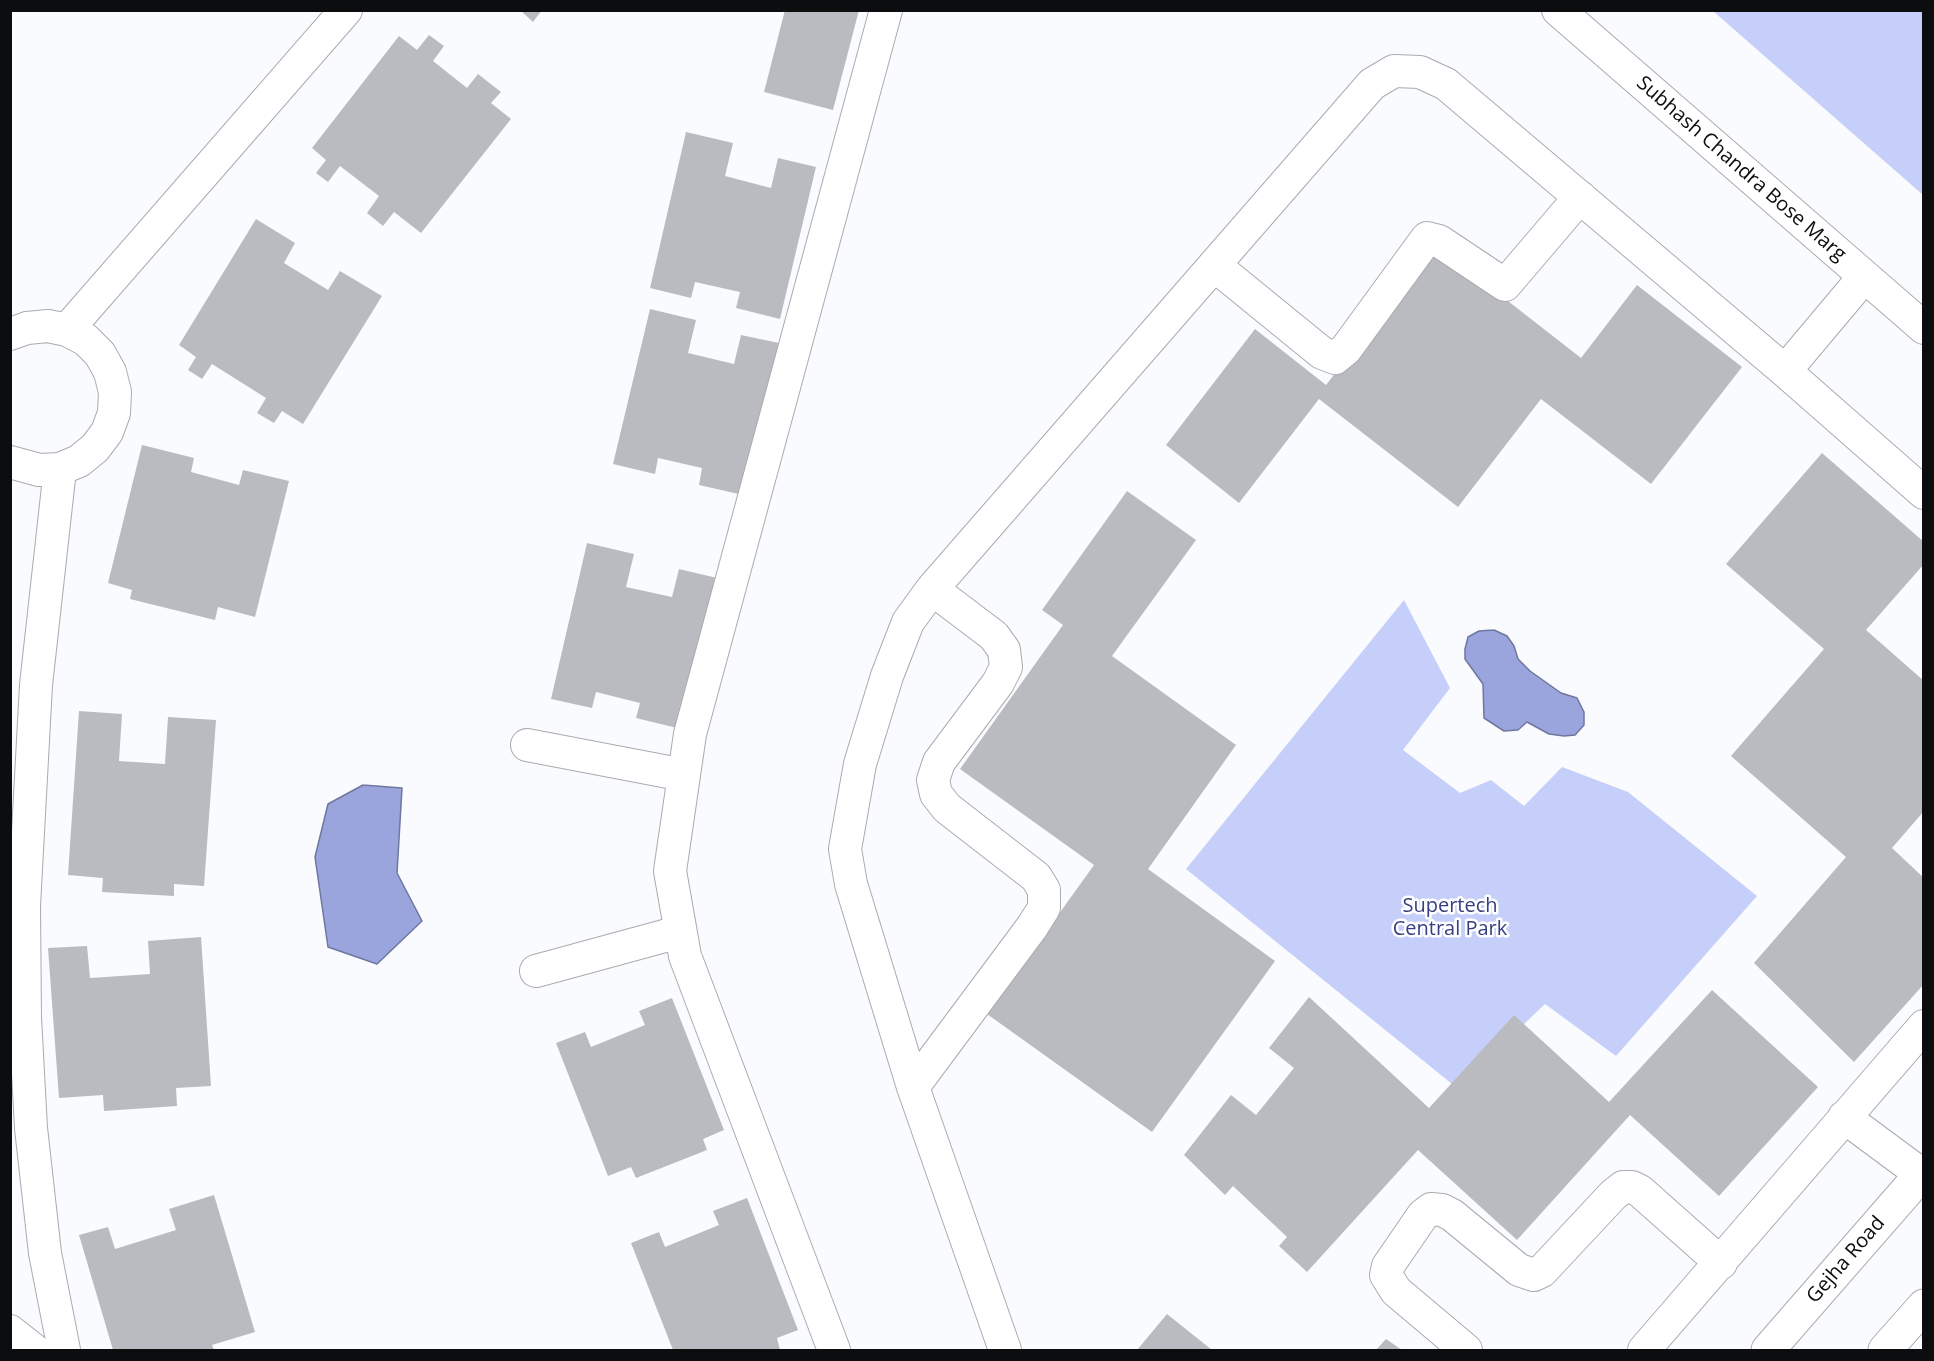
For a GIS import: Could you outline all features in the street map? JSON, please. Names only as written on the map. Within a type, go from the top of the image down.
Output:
[{"type":"street","points":[[67,330],[346,10]]},
{"type":"street","points":[[834,1350],[685,956],[670,871],[690,734],[886,10]]},
{"type":"street","name":"Subhash Chandra Bose Marg","points":[[1558,10],[1923,328]]},
{"type":"street","points":[[1005,1350],[913,1087],[851,884],[846,849],[860,764],[887,676],[908,622],[932,589],[1372,84],[1394,71],[1420,72],[1446,84],[1785,371],[1923,494]]},
{"type":"street","points":[[1214,265],[1322,353],[1335,358],[1346,349],[1427,238],[1439,241],[1505,285],[1580,197]]},
{"type":"street","points":[[1785,371],[1864,277]]},
{"type":"street","points":[[10,462],[39,470],[60,469],[79,461],[95,448],[108,432],[114,413],[115,392],[110,372],[100,354],[86,339],[67,330],[16,323]]},
{"type":"street","points":[[60,469],[36,685],[24,906],[25,1018],[31,1128],[45,1253],[64,1350]]},
{"type":"street","points":[[913,1087],[1044,908],[1044,890],[1036,876],[947,808],[936,795],[933,780],[939,762],[998,683],[1006,667],[1004,650],[994,636],[932,589]]},
{"type":"street","points":[[527,745],[684,775]]},
{"type":"street","points":[[536,971],[680,932]]},
{"type":"street","points":[[1644,1350],[1923,1026]]},
{"type":"street","points":[[1844,1118],[1922,1172]]},
{"type":"street","name":"Gejha Road","points":[[1768,1350],[1922,1172]]},
{"type":"street","points":[[1466,1350],[1396,1291],[1386,1275],[1388,1266],[1422,1215],[1431,1209],[1442,1210],[1452,1215],[1519,1270],[1534,1275],[1542,1271],[1613,1195],[1623,1187],[1632,1187],[1640,1191],[1721,1263]]},
{"type":"street","points":[[1885,1350],[1923,1306]]},
{"type":"street","points":[[10,1331],[34,1350]]},
{"type":"green space","points":[[1713,11],[1923,11],[1923,195]]},
{"type":"green space","name":"Supertech Central Park","points":[[1404,600],[1450,688],[1403,750],[1460,793],[1491,780],[1524,806],[1562,767],[1628,792],[1757,896],[1616,1056],[1545,1004],[1457,1088],[1186,869]]},
{"type":"shaded area","points":[[1494,630],[1507,636],[1514,646],[1518,659],[1530,671],[1561,693],[1577,698],[1584,712],[1584,725],[1575,735],[1549,734],[1527,722],[1518,730],[1504,731],[1484,718],[1483,684],[1465,659],[1465,649],[1468,637],[1479,631]]},
{"type":"shaded area","points":[[363,785],[402,788],[397,873],[422,921],[377,964],[328,947],[315,857],[328,804]]},
{"type":"building","points":[[520,10],[542,10],[533,22]]},
{"type":"building","points":[[785,10],[859,10],[833,110],[764,92]]},
{"type":"building","points":[[429,35],[444,46],[433,61],[467,88],[478,74],[501,92],[491,103],[511,119],[421,233],[394,212],[383,226],[367,213],[379,196],[340,166],[328,182],[316,173],[326,160],[312,148],[399,36],[417,50]]},
{"type":"building","points":[[686,132],[733,143],[725,176],[771,188],[778,158],[816,167],[780,319],[736,308],[740,292],[695,282],[691,298],[650,288]]},
{"type":"building","points":[[256,219],[295,243],[284,263],[328,290],[340,271],[382,296],[303,424],[282,411],[274,423],[257,413],[266,398],[212,364],[202,379],[188,370],[196,357],[179,345]]},
{"type":"building","points":[[1435,244],[1581,358],[1637,285],[1742,367],[1651,484],[1541,399],[1458,507],[1319,399],[1239,503],[1166,445],[1255,329],[1326,385]]},
{"type":"building","points":[[650,309],[696,320],[688,353],[734,364],[741,335],[779,343],[743,495],[699,485],[702,468],[658,458],[655,474],[613,464]]},
{"type":"building","points":[[142,445],[194,458],[191,472],[239,485],[243,470],[289,481],[255,617],[218,607],[215,620],[130,599],[132,590],[108,583]]},
{"type":"building","points":[[1822,453],[1924,542],[1924,564],[1866,630],[1924,681],[1924,811],[1892,848],[1924,878],[1924,984],[1854,1062],[1754,963],[1846,857],[1731,756],[1824,649],[1726,564]]},
{"type":"building","points":[[1127,491],[1196,540],[1112,656],[1236,745],[1148,869],[1275,961],[1152,1132],[987,1014],[1094,865],[960,769],[1063,625],[1042,610]]},
{"type":"building","points":[[587,543],[634,554],[626,587],[672,597],[679,569],[717,578],[681,729],[636,718],[640,703],[596,692],[592,708],[551,699]]},
{"type":"building","points":[[79,711],[122,714],[119,761],[165,764],[168,717],[216,720],[204,886],[174,884],[174,896],[102,892],[103,878],[68,875]]},
{"type":"building","points":[[201,937],[211,1086],[176,1088],[177,1106],[104,1111],[103,1095],[59,1098],[48,948],[87,946],[90,978],[150,974],[148,941]]},
{"type":"building","points":[[1712,990],[1818,1087],[1719,1196],[1630,1115],[1517,1240],[1418,1150],[1307,1272],[1279,1246],[1287,1237],[1233,1186],[1225,1195],[1184,1155],[1231,1095],[1256,1115],[1294,1068],[1269,1048],[1309,997],[1429,1108],[1514,1015],[1609,1102]]},
{"type":"building","points":[[672,998],[724,1130],[703,1139],[707,1150],[636,1178],[631,1167],[608,1176],[556,1043],[585,1032],[591,1047],[645,1025],[639,1011]]},
{"type":"building","points":[[214,1195],[255,1332],[212,1345],[214,1350],[113,1350],[79,1235],[108,1227],[115,1249],[176,1230],[169,1209]]},
{"type":"building","points":[[747,1198],[798,1330],[777,1338],[780,1350],[673,1350],[631,1243],[659,1232],[665,1247],[719,1225],[713,1211]]},
{"type":"building","points":[[1167,1314],[1212,1350],[1137,1350]]},
{"type":"building","points":[[1386,1339],[1402,1350],[1376,1350]]}]
